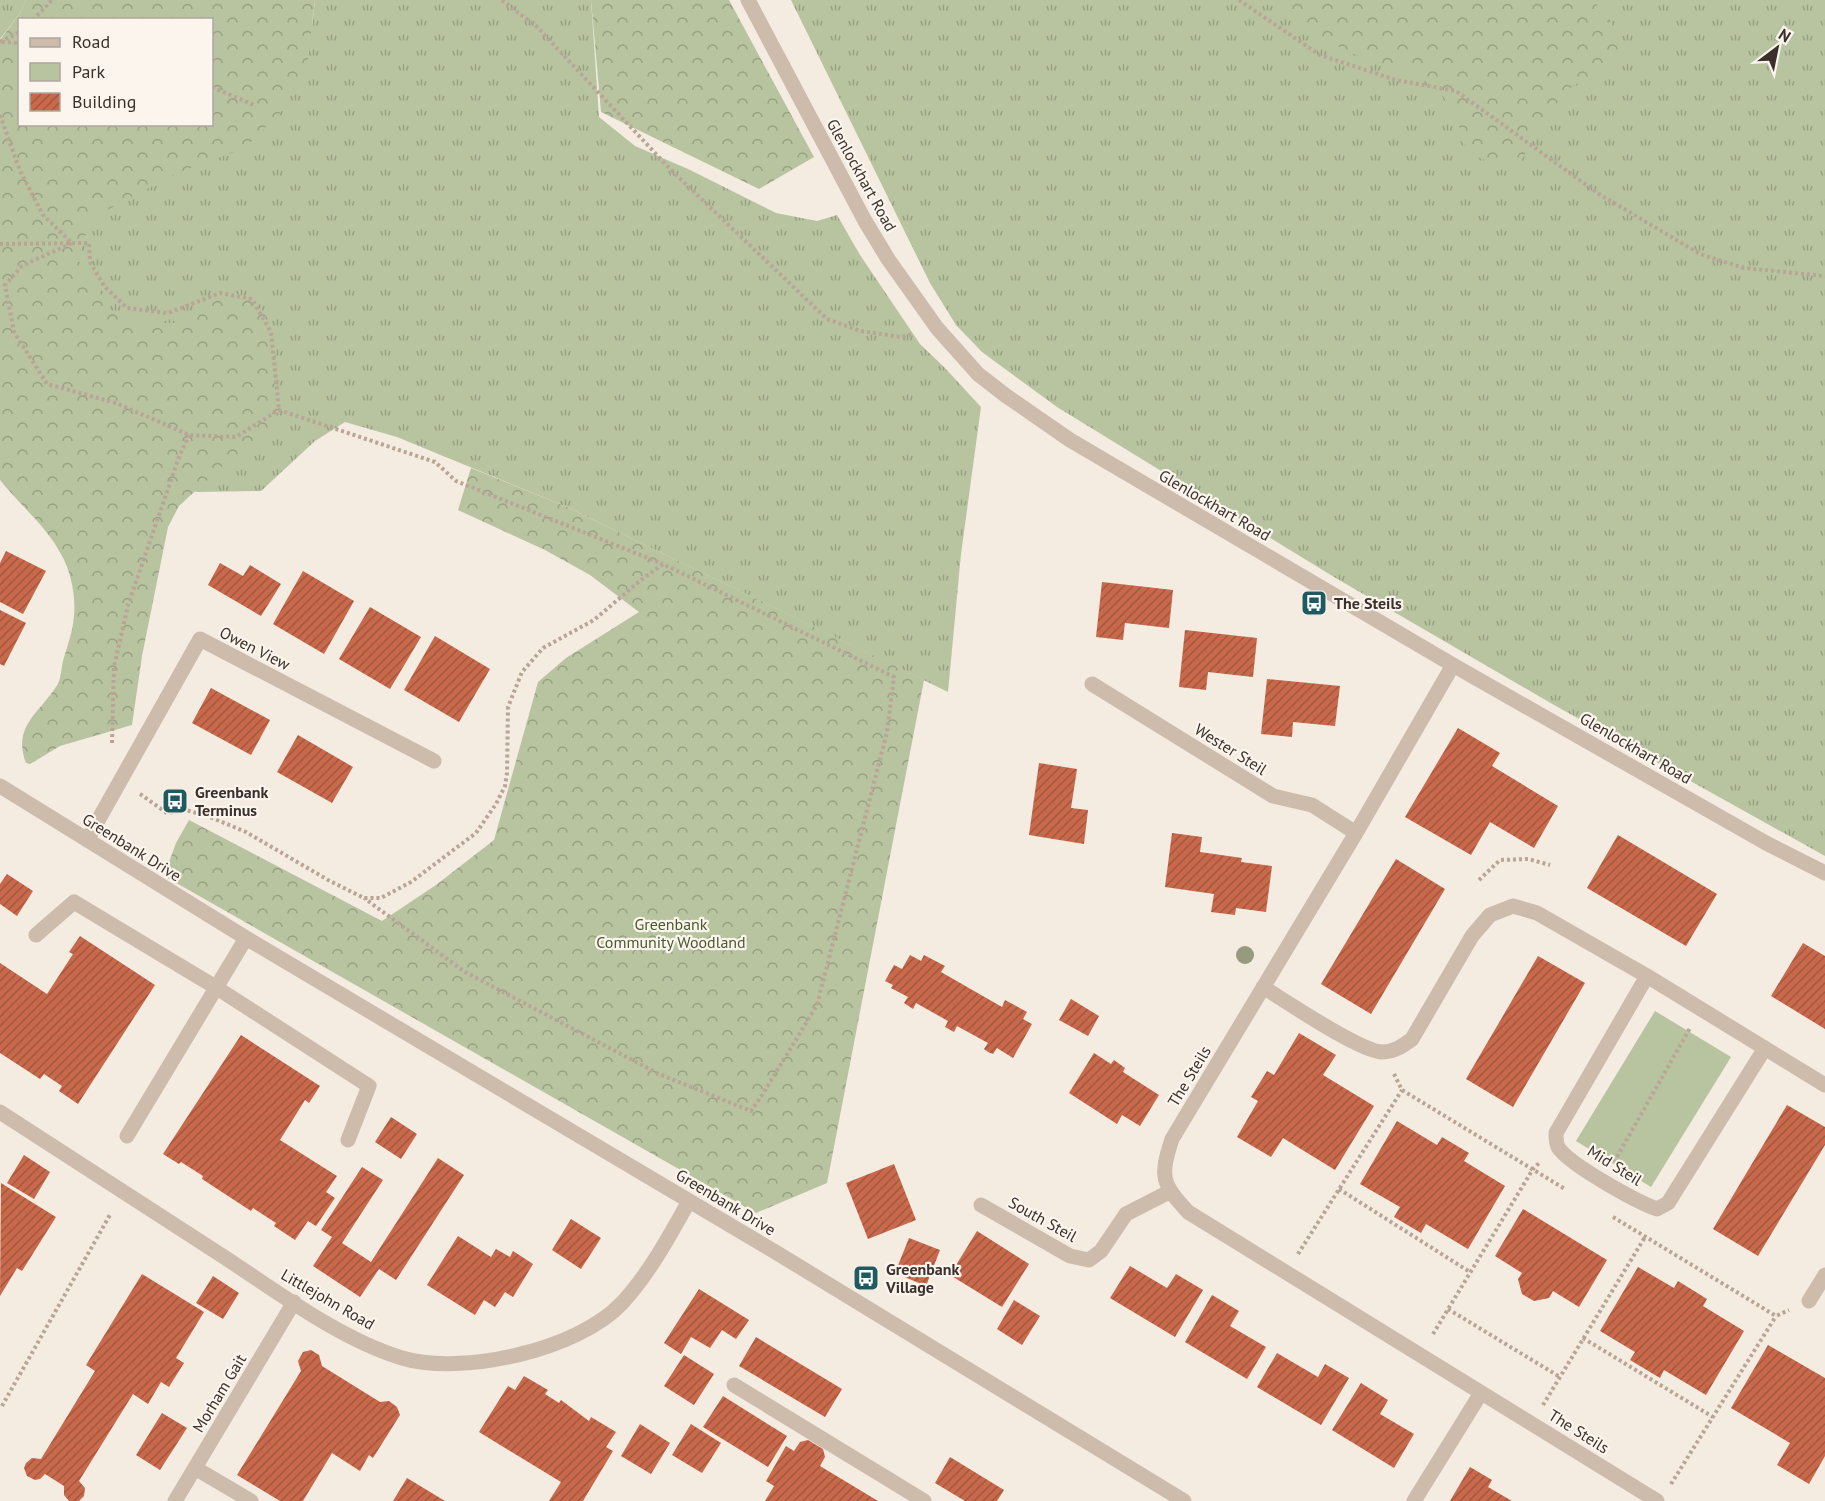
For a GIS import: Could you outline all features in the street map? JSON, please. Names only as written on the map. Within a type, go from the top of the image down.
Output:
[{"type":"street","name":"Glenlockhart Road","points":[[748,0],[865,221],[888,259],[937,328],[978,374],[1070,440],[1453,665],[1756,838],[1825,873]]},
{"type":"street","name":"Owen View","points":[[87,840],[200,639],[434,761]]},
{"type":"street","name":"The Steils","points":[[1453,665],[1356,833],[1172,1139],[1164,1166],[1169,1192],[1188,1212],[1481,1393],[1661,1496]]},
{"type":"street","name":"Wester Steil","points":[[1092,684],[1273,796],[1312,805],[1356,833]]},
{"type":"street","name":"Greenbank Drive","points":[[0,786],[246,938],[689,1201],[1185,1501]]},
{"type":"street","points":[[36,935],[74,902],[217,988],[369,1086],[348,1140]]},
{"type":"street","points":[[1263,987],[1361,1046],[1382,1052],[1400,1048],[1412,1039],[1472,936],[1490,915],[1513,906],[1537,913],[1647,976],[1825,1085]]},
{"type":"street","points":[[127,1136],[246,938]]},
{"type":"street","name":"Mid Steil","points":[[1647,976],[1556,1133],[1557,1145],[1566,1156],[1643,1204],[1657,1209],[1668,1203],[1765,1048]]},
{"type":"street","name":"Littlejohn Road","points":[[0,1112],[294,1302],[352,1336],[402,1358],[441,1365],[478,1363],[546,1347],[588,1329],[621,1304],[648,1269],[689,1201]]},
{"type":"street","name":"South Steil","points":[[981,1205],[1070,1256],[1089,1260],[1101,1251],[1126,1214],[1169,1192]]},
{"type":"street","points":[[1809,1301],[1825,1275]]},
{"type":"street","name":"Morham Gait","points":[[175,1501],[294,1302]]},
{"type":"street","points":[[734,1385],[924,1501]]},
{"type":"street","points":[[1414,1501],[1481,1393]]},
{"type":"street","points":[[195,1468],[251,1501]]},
{"type":"path","points":[[35,18],[52,0]]},
{"type":"path","points":[[502,0],[537,27],[670,169],[827,319],[861,331],[901,337],[937,328]]},
{"type":"path","points":[[1239,0],[1320,55],[1396,80],[1456,91],[1599,194],[1700,254],[1744,268],[1825,276]]},
{"type":"path","points":[[0,42],[18,33]]},
{"type":"path","points":[[0,42],[18,43]]},
{"type":"path","points":[[213,87],[256,106]]},
{"type":"path","points":[[0,115],[20,171],[43,215],[72,243]]},
{"type":"path","points":[[72,243],[22,266],[5,285],[14,332],[47,384],[116,404],[189,435],[236,437],[279,410]]},
{"type":"path","points":[[0,244],[89,243],[90,262],[97,274],[105,287],[127,308],[168,313],[220,293],[252,299],[271,332],[279,410]]},
{"type":"path","points":[[189,435],[128,605],[114,667],[111,754],[121,780],[166,813],[186,810],[246,832],[328,880],[364,898],[465,972],[659,1074],[751,1111],[817,1005],[887,732],[894,677],[663,564],[456,481],[435,462],[279,410]]},
{"type":"path","points":[[364,898],[381,898],[411,882],[476,833],[505,786],[509,748],[508,707],[522,672],[543,648],[594,620],[663,564]]},
{"type":"path","points":[[1479,880],[1500,860],[1528,859],[1550,865]]},
{"type":"path","points":[[1604,1180],[1701,1009]]},
{"type":"path","points":[[1286,1272],[1402,1090]]},
{"type":"path","points":[[1420,1355],[1533,1169]]},
{"type":"path","points":[[1339,1189],[1471,1272]]},
{"type":"path","points":[[2,1406],[123,1192]]},
{"type":"path","points":[[1531,1423],[1648,1230]]},
{"type":"path","points":[[1448,1309],[1560,1377]]},
{"type":"path","points":[[1661,1496],[1776,1316]]},
{"type":"path","points":[[1583,1338],[1713,1417]]},
{"type":"green space","points":[[0,0],[26,0],[20,13],[0,39]]},
{"type":"green space","points":[[26,0],[315,0],[307,67],[281,112],[245,148],[177,173],[92,218],[77,258],[114,314],[152,323],[176,323],[220,293],[232,292],[252,299],[267,317],[275,342],[279,410],[269,432],[229,460],[179,506],[168,527],[142,656],[132,725],[60,746],[30,764],[26,763],[22,740],[29,721],[59,682],[74,609],[70,576],[61,554],[40,525],[0,480],[0,40],[20,13]]},
{"type":"green space","points":[[315,0],[591,0],[599,117],[635,146],[688,169],[776,213],[817,221],[837,215],[860,255],[920,344],[981,407],[961,554],[948,692],[567,507],[397,437],[345,422],[315,441],[261,491],[197,492],[151,479],[0,230],[174,169],[312,26]]},
{"type":"green space","points":[[591,0],[729,0],[814,157],[759,189],[601,112]]},
{"type":"green space","points":[[791,0],[1825,0],[1825,856],[1554,705],[1334,577],[1057,407],[982,352],[956,325],[930,283]]},
{"type":"green space","points":[[1289,0],[1593,0],[1619,34],[1617,57],[1603,74],[1574,85],[1550,111],[1520,163],[1498,166],[1478,157],[1461,141],[1458,118],[1442,95],[1419,76],[1354,54],[1320,38],[1294,19]]},
{"type":"green space","name":"Greenbank Community Woodland","points":[[471,468],[567,507],[924,680],[827,1183],[756,1213],[164,876],[176,843],[189,820],[382,921],[436,885],[494,840],[538,682],[566,658],[639,612],[590,575],[545,550],[458,510]]},
{"type":"green space","points":[[1655,1011],[1731,1057],[1651,1187],[1576,1141]]},
{"type":"building","points":[[6,551],[46,571],[23,614],[0,602],[0,563]]},
{"type":"building","points":[[220,563],[243,576],[250,565],[281,584],[261,616],[208,585]]},
{"type":"building","points":[[303,571],[354,601],[324,654],[273,624]]},
{"type":"building","points":[[1102,582],[1173,590],[1169,628],[1125,623],[1123,640],[1096,637]]},
{"type":"building","points":[[370,607],[421,637],[390,689],[339,659]]},
{"type":"building","points":[[0,610],[26,623],[4,666],[0,664]]},
{"type":"building","points":[[1185,630],[1257,638],[1253,677],[1208,672],[1206,690],[1179,687]]},
{"type":"building","points":[[435,636],[490,669],[459,722],[404,690]]},
{"type":"building","points":[[1267,679],[1340,686],[1335,726],[1293,722],[1292,737],[1261,734]]},
{"type":"building","points":[[211,688],[270,720],[251,755],[192,723]]},
{"type":"building","points":[[1458,728],[1500,753],[1492,766],[1558,806],[1534,848],[1490,822],[1471,855],[1405,817]]},
{"type":"building","points":[[298,735],[353,767],[332,803],[277,772]]},
{"type":"building","points":[[1039,763],[1077,769],[1071,808],[1088,810],[1084,844],[1029,835]]},
{"type":"building","points":[[1172,833],[1202,837],[1200,852],[1242,858],[1241,862],[1272,866],[1266,912],[1236,908],[1235,915],[1211,912],[1214,894],[1165,887]]},
{"type":"building","points":[[1618,835],[1717,894],[1686,946],[1587,888]]},
{"type":"building","points":[[1396,859],[1445,889],[1371,1014],[1321,984]]},
{"type":"building","points":[[7,874],[33,891],[17,916],[0,904],[0,884]]},
{"type":"building","points":[[80,936],[155,985],[78,1104],[59,1091],[62,1086],[44,1074],[40,1079],[0,1053],[0,963],[47,994],[73,954],[69,952]]},
{"type":"building","points":[[1803,943],[1825,956],[1825,1029],[1771,996]]},
{"type":"building","points":[[910,955],[921,961],[924,955],[945,966],[941,972],[1002,1007],[1005,1000],[1027,1012],[1023,1019],[1032,1024],[1013,1058],[997,1048],[993,1054],[988,1052],[984,1049],[988,1043],[957,1026],[954,1032],[945,1027],[948,1021],[916,1003],[913,1009],[904,1003],[908,997],[891,988],[893,985],[885,981],[894,965],[902,969]]},
{"type":"building","points":[[1538,956],[1585,983],[1513,1107],[1466,1079]]},
{"type":"building","points":[[1071,999],[1099,1016],[1088,1036],[1059,1020]]},
{"type":"building","points":[[1299,1033],[1336,1055],[1323,1075],[1374,1106],[1335,1170],[1283,1138],[1271,1157],[1237,1137],[1258,1101],[1251,1097],[1267,1071],[1274,1075]]},
{"type":"building","points":[[241,1035],[320,1086],[309,1103],[305,1100],[280,1140],[337,1176],[326,1192],[335,1198],[316,1226],[308,1221],[295,1240],[274,1226],[276,1223],[253,1208],[251,1211],[202,1179],[203,1176],[163,1154]]},
{"type":"building","points":[[1094,1053],[1111,1064],[1114,1060],[1125,1068],[1123,1072],[1159,1095],[1140,1126],[1122,1115],[1117,1124],[1069,1093]]},
{"type":"building","points":[[1787,1105],[1825,1127],[1825,1145],[1758,1256],[1713,1229]]},
{"type":"building","points":[[391,1117],[417,1134],[401,1159],[375,1142]]},
{"type":"building","points":[[1397,1121],[1437,1145],[1442,1137],[1469,1153],[1464,1161],[1505,1186],[1468,1249],[1426,1224],[1421,1233],[1394,1217],[1400,1207],[1360,1184]]},
{"type":"building","points":[[24,1155],[50,1172],[34,1199],[7,1183]]},
{"type":"building","points":[[438,1158],[464,1175],[396,1280],[379,1269],[360,1297],[313,1266],[332,1237],[321,1230],[362,1167],[383,1180],[342,1243],[371,1262]]},
{"type":"building","points":[[894,1164],[916,1220],[868,1239],[846,1183]]},
{"type":"building","points":[[1,1183],[56,1217],[22,1271],[17,1268],[0,1296]]},
{"type":"building","points":[[1523,1209],[1607,1260],[1579,1307],[1553,1291],[1549,1298],[1534,1301],[1522,1294],[1518,1279],[1522,1273],[1495,1256]]},
{"type":"building","points":[[571,1219],[601,1238],[581,1269],[552,1250]]},
{"type":"building","points":[[977,1231],[1029,1264],[1002,1307],[950,1275]]},
{"type":"building","points":[[458,1236],[491,1257],[496,1249],[510,1257],[513,1251],[533,1264],[513,1297],[505,1292],[495,1307],[484,1300],[475,1315],[427,1285]]},
{"type":"building","points":[[909,1238],[940,1250],[926,1286],[895,1273]]},
{"type":"building","points":[[1130,1266],[1167,1288],[1176,1274],[1203,1290],[1175,1337],[1110,1298]]},
{"type":"building","points":[[1638,1267],[1674,1288],[1678,1281],[1707,1299],[1703,1306],[1744,1331],[1706,1395],[1664,1370],[1660,1378],[1630,1360],[1635,1352],[1600,1331]]},
{"type":"building","points":[[142,1274],[204,1312],[176,1358],[184,1363],[169,1387],[161,1382],[148,1404],[133,1394],[79,1481],[85,1488],[84,1496],[79,1501],[69,1501],[64,1495],[64,1486],[45,1474],[35,1480],[27,1476],[24,1468],[32,1458],[41,1459],[95,1371],[86,1365]]},
{"type":"building","points":[[213,1276],[239,1293],[223,1319],[196,1303]]},
{"type":"building","points":[[699,1289],[749,1320],[736,1339],[722,1330],[710,1348],[691,1337],[681,1354],[664,1343]]},
{"type":"building","points":[[1212,1295],[1239,1311],[1230,1326],[1266,1347],[1247,1379],[1185,1342]]},
{"type":"building","points":[[1014,1300],[1040,1316],[1022,1345],[997,1329]]},
{"type":"building","points":[[756,1337],[842,1389],[825,1417],[739,1366]]},
{"type":"building","points":[[1768,1345],[1825,1378],[1825,1456],[1809,1484],[1777,1465],[1790,1443],[1731,1408]]},
{"type":"building","points":[[311,1350],[319,1355],[322,1366],[380,1402],[389,1401],[397,1407],[400,1415],[373,1458],[369,1455],[360,1471],[332,1453],[303,1501],[280,1501],[237,1475],[301,1371],[298,1361],[303,1352]]},
{"type":"building","points":[[1277,1353],[1318,1377],[1325,1364],[1349,1378],[1321,1425],[1257,1387]]},
{"type":"building","points":[[684,1355],[714,1374],[694,1405],[664,1386]]},
{"type":"building","points":[[524,1376],[548,1390],[545,1394],[559,1403],[561,1400],[589,1421],[591,1417],[616,1432],[606,1447],[613,1451],[583,1501],[549,1501],[561,1482],[479,1432],[508,1386],[515,1390]]},
{"type":"building","points":[[1361,1383],[1388,1400],[1380,1414],[1414,1434],[1394,1468],[1332,1430]]},
{"type":"building","points":[[723,1396],[787,1436],[768,1467],[703,1427]]},
{"type":"building","points":[[162,1413],[187,1428],[160,1470],[136,1455]]},
{"type":"building","points":[[640,1424],[670,1443],[651,1474],[621,1456]]},
{"type":"building","points":[[691,1424],[721,1443],[702,1473],[672,1455]]},
{"type":"building","points":[[808,1440],[823,1449],[825,1457],[820,1466],[878,1501],[765,1501],[774,1486],[766,1481],[786,1446],[794,1451],[800,1442]]},
{"type":"building","points":[[950,1457],[1004,1490],[997,1501],[965,1501],[935,1483]]},
{"type":"building","points":[[1470,1467],[1492,1480],[1488,1487],[1512,1501],[1450,1501]]},
{"type":"building","points":[[407,1478],[445,1501],[393,1501]]},
{"type":"place","name":"The Steils","points":[[1314,603]]},
{"type":"place","name":"Greenbank Terminus","points":[[175,801]]},
{"type":"place","name":"Greenbank Village","points":[[866,1278]]}]
